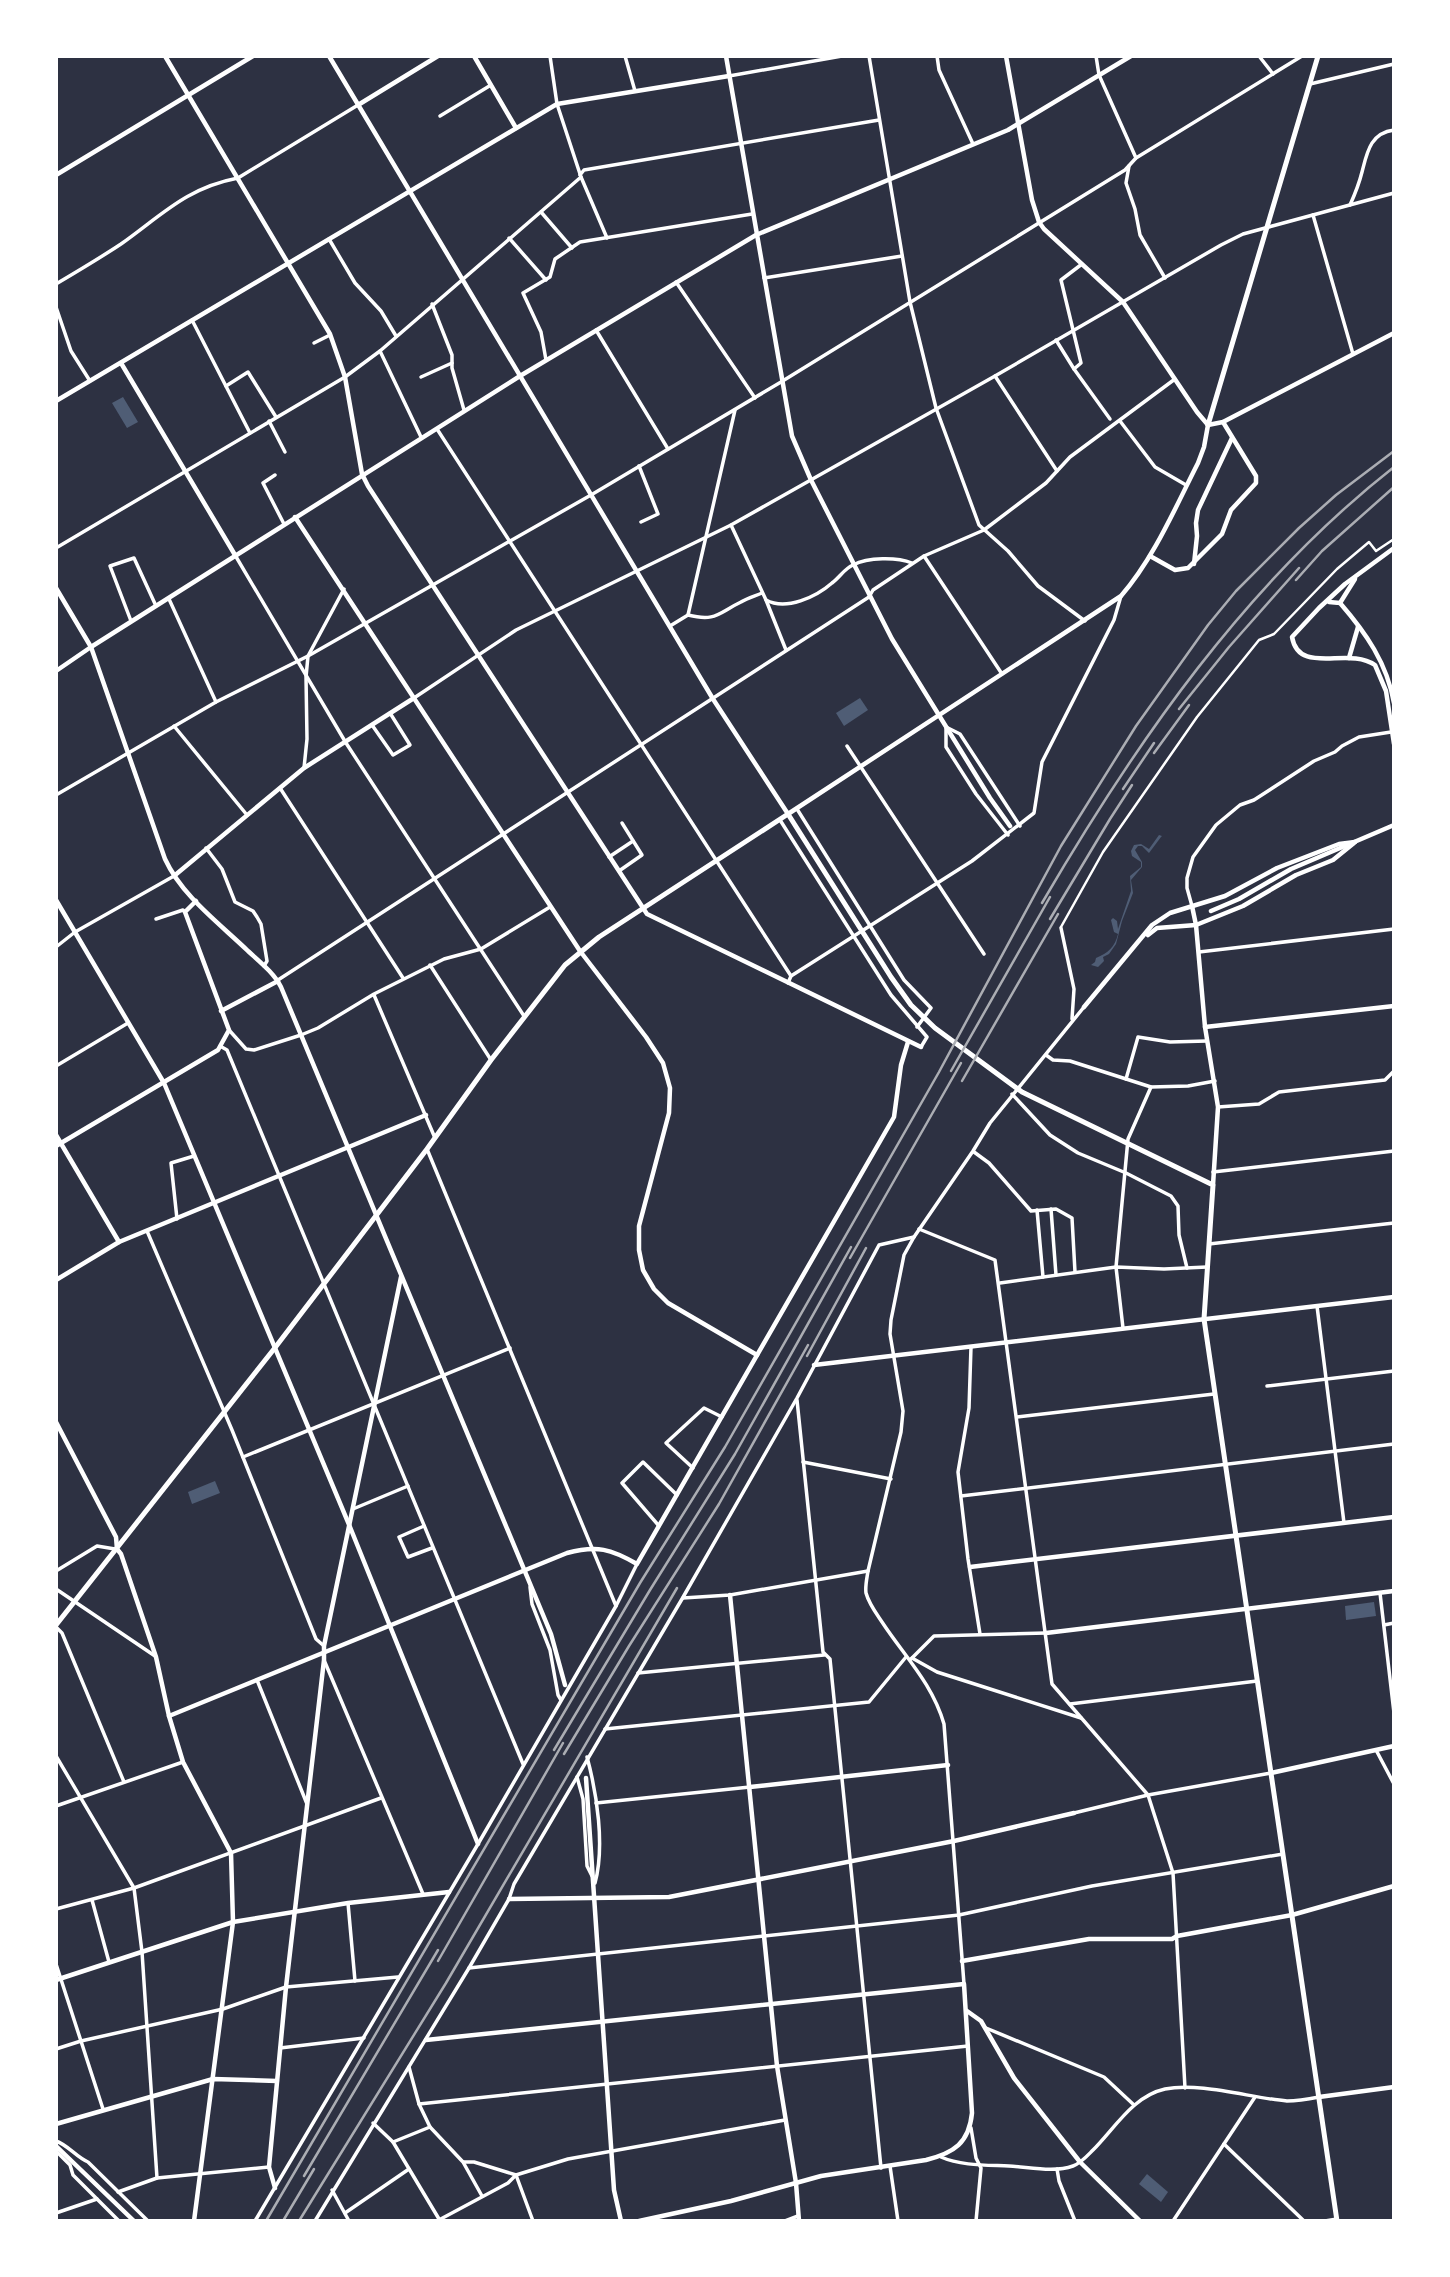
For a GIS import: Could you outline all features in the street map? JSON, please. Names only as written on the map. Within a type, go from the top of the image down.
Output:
[{"type":"main road","points":[[1208,425],[1318,56]]},
{"type":"main road","points":[[56,1626],[274,1349],[553,979],[580,951],[788,814],[891,977],[911,1005],[935,1028],[1022,1092],[1213,1185],[1204,1319],[1337,2220]]},
{"type":"street","points":[[165,56],[330,335],[345,377],[362,474],[643,909],[651,918],[921,1047],[927,1037],[891,995],[780,820]]},
{"type":"street","points":[[56,175],[253,56]]},
{"type":"street","points":[[329,56],[713,699],[788,814],[1121,596],[1150,555],[1202,453],[1208,425],[1123,302],[1039,222],[1032,200],[1006,56]]},
{"type":"street","points":[[56,284],[121,243],[189,194],[217,182],[238,178],[438,56]]},
{"type":"street","points":[[474,56],[516,128]]},
{"type":"street","points":[[550,56],[557,104],[581,176],[607,238]]},
{"type":"street","points":[[625,56],[635,91]]},
{"type":"street","points":[[726,56],[792,436],[869,597],[939,717],[1010,826]]},
{"type":"street","points":[[56,401],[557,104],[842,56]]},
{"type":"street","points":[[869,56],[910,302],[936,408],[979,525],[1009,551],[1038,586],[1085,621]]},
{"type":"street","points":[[937,56],[939,70],[973,145]]},
{"type":"street","points":[[1096,56],[1099,75],[1136,158]]},
{"type":"street","points":[[56,671],[464,410],[756,235],[1018,124],[1131,56]]},
{"type":"street","points":[[1259,56],[1273,74]]},
{"type":"street","points":[[56,795],[216,702],[308,656],[639,467],[1125,170],[1136,158],[1302,56]]},
{"type":"street","points":[[1310,84],[1394,64]]},
{"type":"street","points":[[440,116],[491,85]]},
{"type":"street","points":[[56,548],[345,377],[380,351],[581,176],[584,170],[879,120]]},
{"type":"street","points":[[1350,205],[1372,141],[1387,131],[1394,130]]},
{"type":"street","points":[[1130,164],[1126,183],[1140,235],[1165,278]]},
{"type":"street","points":[[56,947],[75,932],[174,876],[304,768],[516,630],[732,525],[1232,239],[1394,193]]},
{"type":"street","points":[[540,212],[572,247]]},
{"type":"street","points":[[546,360],[541,332],[523,293],[550,277],[555,259],[580,242],[752,214]]},
{"type":"street","points":[[1313,215],[1353,354]]},
{"type":"street","points":[[509,238],[546,280]]},
{"type":"street","points":[[329,239],[355,283],[381,311],[396,336]]},
{"type":"street","points":[[764,278],[902,256]]},
{"type":"street","points":[[1074,369],[1081,363],[1061,280],[1082,264]]},
{"type":"street","points":[[676,282],[755,398]]},
{"type":"street","points":[[432,304],[452,355],[464,410]]},
{"type":"street","points":[[56,307],[71,351],[90,381]]},
{"type":"street","points":[[192,320],[250,433]]},
{"type":"street","points":[[596,330],[668,449]]},
{"type":"street","points":[[1208,425],[1223,422],[1394,333]]},
{"type":"street","points":[[314,342],[330,335]]},
{"type":"street","points":[[1056,340],[1110,419]]},
{"type":"street","points":[[380,351],[421,437]]},
{"type":"street","points":[[121,363],[345,743],[524,1016]]},
{"type":"street","points":[[421,377],[452,363]]},
{"type":"street","points":[[226,386],[248,372],[276,418]]},
{"type":"street","points":[[995,376],[1057,471]]},
{"type":"street","points":[[221,1012],[278,981],[713,699],[869,597],[873,590],[912,563],[984,530],[1046,483],[1070,457],[1175,379]]},
{"type":"street","points":[[688,615],[735,410]]},
{"type":"street","points":[[269,421],[285,452]]},
{"type":"street","points":[[1120,421],[1155,467],[1186,485]]},
{"type":"street","points":[[1150,555],[1179,571],[1194,564],[1222,534],[1231,510],[1256,483],[1256,476],[1223,422]]},
{"type":"street","points":[[436,428],[791,976]]},
{"type":"street","points":[[1194,564],[1198,510],[1232,437]]},
{"type":"street","points":[[639,467],[657,514],[641,522]]},
{"type":"street","points":[[275,475],[263,483],[284,524]]},
{"type":"street","points":[[295,517],[550,907],[663,1063],[670,1088],[669,1113],[639,1226],[639,1250],[643,1270],[654,1289],[668,1303],[757,1355]]},
{"type":"street","points":[[732,525],[786,650]]},
{"type":"street","points":[[1072,1020],[1074,989],[1061,928],[1102,853],[1197,717],[1259,640],[1274,634],[1337,569],[1369,542],[1377,551],[1394,539]]},
{"type":"street","points":[[1394,548],[1345,584],[1292,636],[1295,649],[1305,657],[1365,659],[1375,666],[1386,691],[1394,744]]},
{"type":"street","points":[[924,556],[1002,675]]},
{"type":"street","points":[[131,621],[110,566],[134,558],[156,606]]},
{"type":"street","points":[[766,600],[788,605],[811,596],[861,561],[903,559],[912,563]]},
{"type":"street","points":[[1340,603],[1350,585],[1366,569]]},
{"type":"street","points":[[56,588],[91,647],[165,859],[174,876],[278,981],[551,1634],[565,1685]]},
{"type":"street","points":[[304,768],[308,656],[344,589]]},
{"type":"street","points":[[670,626],[688,615],[699,618],[721,614],[762,593]]},
{"type":"street","points":[[788,984],[791,976],[1008,835],[1034,813],[1042,762],[1114,620],[1121,596]]},
{"type":"street","points":[[169,598],[216,702]]},
{"type":"street","points":[[1325,603],[1340,603],[1358,626],[1383,663],[1390,680],[1394,703]]},
{"type":"street","points":[[1349,658],[1358,626]]},
{"type":"street","points":[[372,725],[393,755],[410,745],[390,713]]},
{"type":"street","points":[[174,726],[247,815]]},
{"type":"street","points":[[946,727],[960,734],[1020,826]]},
{"type":"street","points":[[946,727],[946,747],[976,794],[1008,835]]},
{"type":"street","points":[[1213,1185],[1218,1107],[1205,1027],[1196,925],[1187,888],[1193,857],[1216,825],[1240,806],[1359,737],[1391,732]]},
{"type":"street","points":[[847,746],[984,954]]},
{"type":"street","points":[[279,788],[403,978]]},
{"type":"street","points":[[797,808],[904,979],[931,1009],[917,1027]]},
{"type":"street","points":[[619,871],[642,855],[622,823]]},
{"type":"street","points":[[1211,911],[1291,869],[1394,825]]},
{"type":"street","points":[[609,857],[633,841]]},
{"type":"street","points":[[976,2221],[981,2168],[971,2128],[966,2011],[944,1724],[938,1704],[909,1658],[872,1608],[866,1591],[868,1572],[901,1432],[903,1411],[890,1334],[904,1255],[990,1123],[1152,925],[1170,913],[1225,896],[1277,868],[1339,844],[1355,842]]},
{"type":"street","points":[[1142,939],[1157,928],[1196,925],[1243,906],[1296,875],[1333,860],[1355,842]]},
{"type":"street","points":[[206,848],[222,869],[235,902],[253,911],[261,924],[267,961],[264,966]]},
{"type":"street","points":[[56,900],[164,1083],[478,1844]]},
{"type":"street","points":[[185,912],[196,901]]},
{"type":"street","points":[[185,912],[229,1030],[246,1049],[254,1050],[318,1028],[403,978],[444,959],[481,949],[550,907]]},
{"type":"street","points":[[156,919],[183,910],[185,912]]},
{"type":"street","points":[[1199,952],[1394,929]]},
{"type":"street","points":[[430,965],[491,1060]]},
{"type":"street","points":[[374,994],[435,1138]]},
{"type":"street","points":[[1205,1027],[1394,1006]]},
{"type":"street","points":[[56,1066],[128,1023]]},
{"type":"street","points":[[58,1145],[218,1050],[229,1030]]},
{"type":"street","points":[[1126,1079],[1138,1037],[1170,1042],[1208,1041]]},
{"type":"street","points":[[255,2221],[478,1844],[894,1116],[901,1065],[908,1042]]},
{"type":"street","points":[[220,1046],[227,1050],[523,1764]]},
{"type":"street","points":[[1046,1055],[1053,1060],[1070,1061],[1151,1087],[1188,1086],[1214,1081]]},
{"type":"street","points":[[1218,1107],[1259,1104],[1279,1092],[1384,1080],[1394,1071]]},
{"type":"street","points":[[1123,1328],[1116,1267],[1128,1139],[1151,1087]]},
{"type":"street","points":[[1012,1094],[1050,1135],[1078,1153],[1171,1196],[1178,1206],[1179,1235],[1187,1268]]},
{"type":"street","points":[[56,1280],[119,1242],[426,1115]]},
{"type":"street","points":[[56,1135],[58,1145],[119,1242]]},
{"type":"street","points":[[427,1149],[615,1606]]},
{"type":"street","points":[[973,1151],[989,1163],[1031,1211],[1056,1209],[1072,1218],[1075,1272]]},
{"type":"street","points":[[1213,1172],[1394,1151]]},
{"type":"street","points":[[177,1219],[171,1163],[194,1156]]},
{"type":"street","points":[[1051,1209],[1056,1275]]},
{"type":"street","points":[[1037,1210],[1042,1277]]},
{"type":"street","points":[[1209,1244],[1394,1223]]},
{"type":"street","points":[[919,1229],[995,1260],[1052,1684],[1148,1795],[1173,1873],[1185,2088]]},
{"type":"street","points":[[147,1231],[243,1457],[316,1639],[324,1649]]},
{"type":"street","points":[[315,2221],[509,1899],[514,1884],[797,1398],[879,1245],[914,1237]]},
{"type":"street","points":[[999,1283],[1116,1267],[1207,1267]]},
{"type":"street","points":[[275,2188],[269,2167],[286,1987],[324,1649],[401,1277]]},
{"type":"street","points":[[814,1365],[1394,1297]]},
{"type":"street","points":[[1317,1306],[1344,1523]]},
{"type":"street","points":[[971,1347],[969,1408],[958,1472],[980,1634]]},
{"type":"street","points":[[243,1457],[509,1348]]},
{"type":"street","points":[[1267,1386],[1394,1371]]},
{"type":"street","points":[[1017,1417],[1214,1394]]},
{"type":"street","points":[[797,1398],[823,1652],[830,1659],[881,2168]]},
{"type":"street","points":[[693,1468],[666,1443],[704,1408],[722,1417]]},
{"type":"street","points":[[57,1425],[116,1537],[117,1549],[156,1657],[169,1716],[183,1762],[231,1853],[233,1922],[194,2221]]},
{"type":"street","points":[[961,1496],[1394,1444]]},
{"type":"street","points":[[659,1526],[622,1483],[643,1462],[677,1495]]},
{"type":"street","points":[[803,1462],[891,1479]]},
{"type":"street","points":[[353,1509],[408,1486]]},
{"type":"street","points":[[970,1567],[1394,1517]]},
{"type":"street","points":[[424,1527],[399,1537],[408,1557],[433,1548]]},
{"type":"street","points":[[56,1571],[97,1546],[117,1549]]},
{"type":"street","points":[[169,1716],[324,1649],[389,1626],[567,1553],[592,1548],[619,1553],[637,1564]]},
{"type":"street","points":[[682,1598],[730,1595],[868,1572]]},
{"type":"street","points":[[530,1585],[532,1604],[550,1650],[561,1700]]},
{"type":"street","points":[[56,1588],[156,1657]]},
{"type":"street","points":[[604,1729],[869,1702],[909,1658],[934,1636],[1046,1633],[1394,1591]]},
{"type":"street","points":[[1380,1593],[1394,1713]]},
{"type":"street","points":[[730,1595],[777,2066],[796,2183],[799,2218],[785,2221]]},
{"type":"street","points":[[1384,1625],[1394,1623]]},
{"type":"street","points":[[56,1626],[62,1633],[124,1782]]},
{"type":"street","points":[[638,1673],[826,1655]]},
{"type":"street","points":[[909,1658],[937,1672],[1082,1718]]},
{"type":"street","points":[[324,1660],[423,1895]]},
{"type":"street","points":[[1388,1665],[1394,1664]]},
{"type":"street","points":[[257,1680],[308,1805]]},
{"type":"street","points":[[1070,1704],[1257,1681]]},
{"type":"street","points":[[509,1899],[662,1898],[954,1841],[1148,1795],[1271,1773],[1394,1746]]},
{"type":"street","points":[[1376,1750],[1394,1784]]},
{"type":"street","points":[[56,1756],[134,1888],[148,2026],[157,2178]]},
{"type":"street","points":[[587,1758],[596,1803],[599,1866],[595,1883]]},
{"type":"street","points":[[56,1806],[183,1762]]},
{"type":"street","points":[[596,1803],[948,1765]]},
{"type":"street","points":[[577,1775],[583,1799],[587,1866],[595,1883]]},
{"type":"street","points":[[586,1778],[600,1953],[614,2190],[621,2221]]},
{"type":"street","points":[[56,1909],[134,1888],[381,1798]]},
{"type":"street","points":[[469,1968],[959,1915],[1092,1886],[1283,1854]]},
{"type":"street","points":[[962,1961],[1089,1939],[1172,1939],[1292,1915],[1394,1886]]},
{"type":"street","points":[[58,1979],[233,1922],[296,1910],[449,1892]]},
{"type":"street","points":[[92,1899],[109,1962]]},
{"type":"street","points":[[348,1903],[355,1981]]},
{"type":"street","points":[[56,1964],[58,1979],[103,2109]]},
{"type":"street","points":[[56,2049],[223,2009],[286,1987],[399,1976]]},
{"type":"street","points":[[426,2040],[964,1984]]},
{"type":"street","points":[[966,2011],[981,2021],[1014,2078],[1080,2162],[1140,2221]]},
{"type":"street","points":[[986,2028],[1104,2077],[1134,2105]]},
{"type":"street","points":[[280,2048],[364,2038]]},
{"type":"street","points":[[419,2104],[968,2046]]},
{"type":"street","points":[[409,2067],[419,2104],[430,2127],[463,2162],[482,2196]]},
{"type":"street","points":[[56,2124],[213,2079],[277,2081]]},
{"type":"street","points":[[941,2157],[950,2161],[979,2164],[1057,2169],[1071,2167],[1080,2162],[1134,2105],[1155,2092],[1185,2088],[1290,2101],[1393,2089]]},
{"type":"street","points":[[1173,2221],[1255,2097]]},
{"type":"street","points":[[373,2123],[393,2142],[438,2221],[508,2183],[516,2175],[568,2158],[785,2120]]},
{"type":"street","points":[[393,2142],[430,2127]]},
{"type":"street","points":[[639,2221],[669,2218],[821,2176],[941,2157],[955,2149],[971,2128]]},
{"type":"street","points":[[56,2146],[62,2143],[88,2162],[148,2221]]},
{"type":"street","points":[[1224,2144],[1304,2221]]},
{"type":"street","points":[[56,2146],[70,2165],[73,2175],[119,2221]]},
{"type":"street","points":[[56,2146],[134,2221]]},
{"type":"street","points":[[463,2162],[474,2162],[516,2175]]},
{"type":"street","points":[[890,2166],[898,2221]]},
{"type":"street","points":[[118,2192],[157,2178],[269,2167]]},
{"type":"street","points":[[345,2213],[409,2169]]},
{"type":"street","points":[[1057,2169],[1075,2221]]},
{"type":"street","points":[[516,2175],[533,2221]]},
{"type":"street","points":[[332,2190],[349,2221]]},
{"type":"street","points":[[56,2213],[97,2199]]},
{"type":"street","points":[[1325,2221],[1337,2220]]},
{"type":"water","points":[[123,397],[138,422],[127,428],[112,403]]},
{"type":"water","points":[[860,698],[868,710],[844,726],[836,713]]},
{"type":"water","points":[[1159,835],[1162,836],[1149,853],[1142,846],[1135,850],[1142,862],[1142,867],[1131,880],[1133,893],[1116,944],[1109,954],[1103,957],[1104,961],[1098,967],[1091,965],[1096,958],[1110,949],[1117,939],[1118,934],[1114,932],[1111,920],[1113,918],[1117,921],[1118,929],[1131,891],[1130,876],[1141,867],[1141,862],[1132,856],[1134,845],[1141,844],[1149,849]]},
{"type":"water","points":[[215,1481],[220,1493],[192,1504],[188,1492]]},
{"type":"water","points":[[1374,1602],[1376,1616],[1346,1620],[1345,1606]]},
{"type":"water","points":[[1147,2174],[1168,2192],[1161,2202],[1139,2184]]},
{"type":"railway","points":[[266,2221],[640,1583],[725,1447],[939,1072],[1061,846],[1136,726],[1208,625],[1236,591],[1336,495],[1394,451]]},
{"type":"railway","points":[[1042,903],[1116,783],[1198,668],[1242,613],[1340,512],[1394,467]]},
{"type":"railway","points":[[1296,580],[1322,551],[1394,487]]},
{"type":"railway","points":[[1179,709],[1229,647],[1299,568]]},
{"type":"railway","points":[[1154,753],[1189,705]]},
{"type":"railway","points":[[1123,789],[1154,743]]},
{"type":"railway","points":[[1050,919],[1132,785]]},
{"type":"railway","points":[[951,1071],[1050,897]]},
{"type":"railway","points":[[962,1081],[1058,914]]},
{"type":"railway","points":[[850,1258],[961,1063]]},
{"type":"railway","points":[[554,1750],[735,1454],[851,1247]]},
{"type":"railway","points":[[807,1356],[866,1248]]},
{"type":"railway","points":[[564,1754],[719,1504],[808,1345]]},
{"type":"railway","points":[[299,2221],[446,1983],[677,1588]]},
{"type":"railway","points":[[438,1961],[563,1743]]},
{"type":"railway","points":[[304,2176],[438,1950]]},
{"type":"railway","points":[[283,2221],[314,2169]]}]
